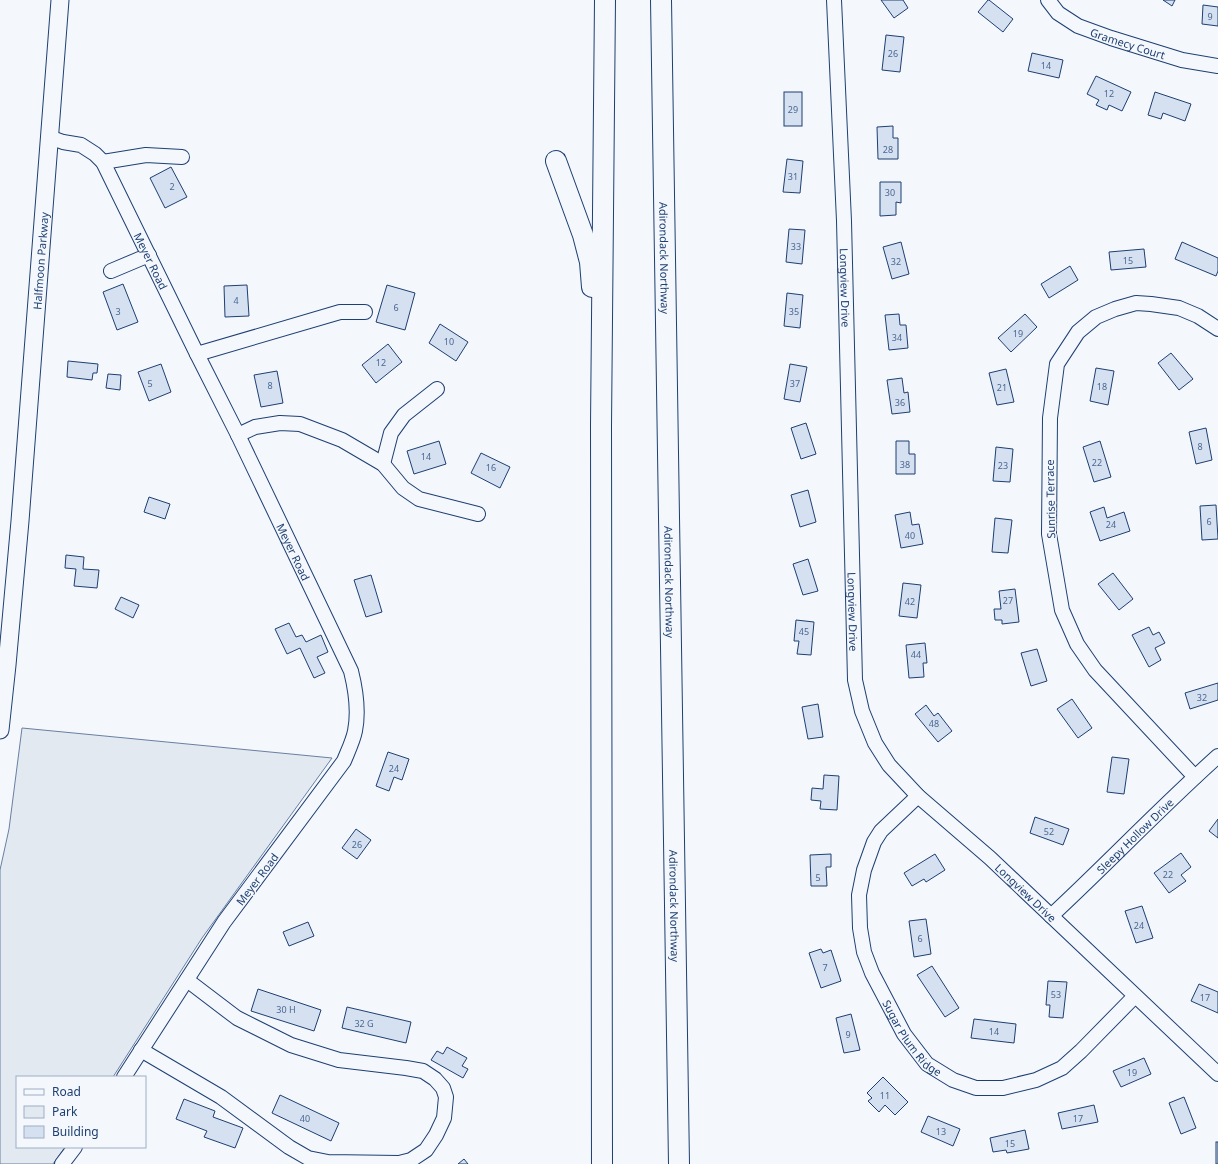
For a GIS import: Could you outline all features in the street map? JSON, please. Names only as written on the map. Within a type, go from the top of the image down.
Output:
[{"type":"highway","points":[[602,1164],[601,425],[606,0]]},
{"type":"highway","name":"Adirondack Northway","points":[[661,0],[679,1164]]},
{"type":"highway","points":[[556,161],[584,235],[590,262],[601,425]]},
{"type":"main road","name":"Halfmoon Parkway","points":[[0,730],[20,521],[48,137],[60,0]]},
{"type":"street","name":"Longview Drive","points":[[834,0],[844,221],[855,680],[862,711],[875,743],[889,765],[918,796],[990,858],[1218,1074]]},
{"type":"street","name":"Gramecy Court","points":[[1048,0],[1058,13],[1073,22],[1111,38],[1182,60],[1218,66]]},
{"type":"street","name":"Meyer Road","points":[[48,137],[63,142],[81,145],[95,154],[103,162],[196,354],[238,435],[351,672],[356,688],[356,719],[354,732],[344,761],[224,922],[125,1076]]},
{"type":"street","points":[[103,162],[146,155],[182,156]]},
{"type":"street","points":[[110,271],[149,255]]},
{"type":"street","name":"Sunrise Terrace","points":[[1195,777],[1095,670],[1077,644],[1062,610],[1050,534],[1050,418],[1057,364],[1078,332],[1096,317],[1115,309],[1136,304],[1151,304],[1179,308],[1198,316],[1218,329]]},
{"type":"street","points":[[196,354],[340,312],[365,312]]},
{"type":"street","points":[[383,464],[391,433],[404,415],[437,389]]},
{"type":"street","points":[[238,435],[255,427],[280,423],[300,424],[342,440],[383,464],[403,488],[419,499],[478,514]]},
{"type":"street","name":"Sleepy Hollow Drive","points":[[1051,916],[1218,756]]},
{"type":"street","name":"Sugar Plum Ridge","points":[[918,796],[882,831],[874,842],[862,876],[860,895],[860,928],[864,952],[872,973],[904,1034],[927,1064],[953,1080],[976,1088],[1003,1088],[1036,1080],[1062,1068],[1081,1051],[1135,996]]},
{"type":"street","points":[[141,1050],[221,1097],[289,1147],[308,1158],[328,1162],[399,1163],[411,1160],[426,1150],[436,1135],[444,1118],[446,1097],[444,1088],[435,1079],[423,1071],[339,1060],[291,1044],[237,1018],[187,980]]},
{"type":"street","points":[[62,1164],[74,1148]]},
{"type":"green space","points":[[22,728],[332,758],[202,938],[114,1076],[16,1076],[16,1148],[64,1148],[53,1164],[0,1164],[0,870],[9,829]]},
{"type":"building","points":[[881,0],[903,0],[908,8],[894,18]]},
{"type":"building","points":[[988,0],[1013,19],[1003,32],[978,12]]},
{"type":"building","points":[[1163,0],[1175,0],[1172,6]]},
{"type":"building","points":[[1203,5],[1218,7],[1218,26],[1202,24]]},
{"type":"building","points":[[886,35],[904,37],[900,72],[882,70]]},
{"type":"building","points":[[1032,53],[1063,60],[1059,78],[1028,71]]},
{"type":"building","points":[[1096,76],[1131,92],[1122,111],[1109,105],[1107,110],[1096,105],[1099,100],[1087,94]]},
{"type":"building","points":[[784,92],[802,92],[802,126],[784,126]]},
{"type":"building","points":[[1155,92],[1191,104],[1185,121],[1163,113],[1161,119],[1148,115]]},
{"type":"building","points":[[893,126],[893,138],[898,138],[898,159],[878,159],[877,127]]},
{"type":"building","points":[[787,159],[803,161],[800,193],[783,192]]},
{"type":"building","points":[[171,167],[187,197],[165,208],[150,178]]},
{"type":"building","points":[[880,182],[901,182],[901,203],[896,202],[896,215],[880,216]]},
{"type":"building","points":[[789,229],[805,230],[802,264],[786,262]]},
{"type":"building","points":[[901,242],[909,274],[892,279],[883,247]]},
{"type":"building","points":[[1182,242],[1218,258],[1218,271],[1216,276],[1175,259]]},
{"type":"building","points":[[1144,249],[1146,267],[1111,270],[1109,252]]},
{"type":"building","points":[[1070,266],[1078,280],[1049,298],[1041,284]]},
{"type":"building","points":[[123,284],[138,322],[117,330],[103,292]]},
{"type":"building","points":[[247,285],[249,316],[225,317],[224,286]]},
{"type":"building","points":[[387,285],[415,293],[405,330],[376,322]]},
{"type":"building","points":[[787,293],[803,295],[800,328],[784,326]]},
{"type":"building","points":[[899,314],[900,325],[906,325],[908,348],[889,350],[885,315]]},
{"type":"building","points":[[1025,314],[1037,327],[1011,352],[998,338]]},
{"type":"building","points":[[440,324],[468,342],[456,361],[429,343]]},
{"type":"building","points":[[388,344],[402,362],[376,383],[362,365]]},
{"type":"building","points":[[1171,353],[1193,379],[1179,390],[1158,363]]},
{"type":"building","points":[[68,361],[98,364],[97,373],[93,373],[92,380],[67,377]]},
{"type":"building","points":[[161,364],[171,392],[149,401],[138,372]]},
{"type":"building","points":[[790,364],[807,367],[800,402],[784,399]]},
{"type":"building","points":[[1096,368],[1114,371],[1108,405],[1090,401]]},
{"type":"building","points":[[1006,369],[1014,402],[997,405],[989,373]]},
{"type":"building","points":[[277,371],[283,403],[261,407],[254,375]]},
{"type":"building","points":[[108,374],[121,375],[120,390],[106,388]]},
{"type":"building","points":[[902,378],[904,393],[908,392],[910,412],[892,414],[887,380]]},
{"type":"building","points":[[806,423],[816,454],[801,459],[791,428]]},
{"type":"building","points":[[1206,428],[1212,460],[1196,464],[1189,432]]},
{"type":"building","points":[[439,441],[446,464],[414,474],[407,451]]},
{"type":"building","points":[[896,441],[909,441],[909,454],[915,454],[915,474],[896,474]]},
{"type":"building","points":[[1100,441],[1111,477],[1094,482],[1083,447]]},
{"type":"building","points":[[996,447],[1013,449],[1010,482],[993,481]]},
{"type":"building","points":[[481,453],[510,467],[500,488],[471,473]]},
{"type":"building","points":[[808,490],[816,522],[800,527],[791,495]]},
{"type":"building","points":[[149,497],[170,504],[165,519],[144,512]]},
{"type":"building","points":[[1216,505],[1218,539],[1202,540],[1200,506]]},
{"type":"building","points":[[1104,507],[1107,518],[1124,512],[1130,531],[1100,541],[1090,512]]},
{"type":"building","points":[[910,512],[912,525],[919,524],[923,544],[901,548],[895,515]]},
{"type":"building","points":[[995,518],[1012,520],[1008,553],[992,552]]},
{"type":"building","points":[[66,555],[84,557],[83,569],[99,570],[97,588],[74,586],[76,569],[65,568]]},
{"type":"building","points":[[808,559],[818,591],[803,595],[793,564]]},
{"type":"building","points":[[1113,573],[1133,599],[1119,610],[1098,584]]},
{"type":"building","points":[[371,575],[382,612],[366,617],[354,580]]},
{"type":"building","points":[[903,583],[921,585],[917,618],[899,616]]},
{"type":"building","points":[[1015,589],[1019,622],[1002,624],[1002,620],[995,620],[994,609],[1001,609],[999,591]]},
{"type":"building","points":[[121,597],[139,605],[133,618],[115,609]]},
{"type":"building","points":[[796,620],[814,622],[811,655],[797,654],[799,641],[794,641]]},
{"type":"building","points":[[289,623],[296,637],[302,635],[306,642],[321,635],[328,652],[317,657],[325,673],[314,678],[300,648],[287,654],[275,629]]},
{"type":"building","points":[[1149,627],[1153,635],[1159,632],[1165,643],[1155,648],[1161,660],[1149,667],[1132,635]]},
{"type":"building","points":[[925,643],[927,663],[923,663],[924,677],[909,678],[906,645]]},
{"type":"building","points":[[1037,649],[1047,681],[1031,686],[1021,653]]},
{"type":"building","points":[[1218,683],[1218,700],[1190,709],[1185,693]]},
{"type":"building","points":[[1072,699],[1092,728],[1078,738],[1057,709]]},
{"type":"building","points":[[818,704],[823,737],[808,739],[802,707]]},
{"type":"building","points":[[926,705],[934,716],[938,713],[952,731],[938,742],[915,714]]},
{"type":"building","points":[[388,752],[409,759],[402,780],[394,777],[389,791],[376,786]]},
{"type":"building","points":[[1112,757],[1129,759],[1124,794],[1107,792]]},
{"type":"building","points":[[824,775],[839,776],[837,810],[820,809],[821,801],[811,800],[812,788],[823,789]]},
{"type":"building","points":[[1035,817],[1069,829],[1063,845],[1030,833]]},
{"type":"building","points":[[1218,819],[1218,838],[1209,831]]},
{"type":"building","points":[[356,829],[371,840],[357,859],[342,848]]},
{"type":"building","points":[[1181,853],[1191,867],[1181,875],[1186,881],[1169,893],[1154,873]]},
{"type":"building","points":[[831,854],[831,867],[826,867],[827,886],[811,886],[810,855]]},
{"type":"building","points":[[935,854],[945,870],[926,882],[924,879],[912,886],[904,873]]},
{"type":"building","points":[[1142,906],[1153,938],[1136,943],[1125,911]]},
{"type":"building","points":[[926,919],[931,954],[914,957],[909,921]]},
{"type":"building","points":[[308,922],[314,936],[289,946],[283,932]]},
{"type":"building","points":[[821,949],[823,953],[831,950],[841,981],[821,988],[809,953]]},
{"type":"building","points":[[932,966],[959,1008],[945,1017],[917,975]]},
{"type":"building","points":[[1048,981],[1067,982],[1063,1018],[1049,1017],[1050,1005],[1046,1005]]},
{"type":"building","points":[[1199,984],[1218,992],[1218,1013],[1191,1001]]},
{"type":"building","points":[[258,989],[321,1010],[314,1031],[251,1011]]},
{"type":"building","points":[[347,1007],[411,1022],[406,1043],[342,1028]]},
{"type":"building","points":[[851,1014],[860,1050],[844,1053],[836,1018]]},
{"type":"building","points":[[974,1019],[1016,1024],[1014,1043],[971,1038]]},
{"type":"building","points":[[447,1047],[467,1058],[462,1066],[468,1069],[463,1078],[431,1060],[437,1051],[443,1054]]},
{"type":"building","points":[[1144,1058],[1151,1074],[1121,1087],[1113,1071]]},
{"type":"building","points":[[883,1077],[908,1102],[895,1115],[885,1105],[879,1112],[868,1101],[872,1098],[867,1093]]},
{"type":"building","points":[[280,1095],[339,1123],[331,1141],[272,1113]]},
{"type":"building","points":[[1184,1097],[1196,1128],[1181,1134],[1169,1103]]},
{"type":"building","points":[[184,1099],[215,1111],[213,1117],[243,1128],[235,1148],[204,1137],[207,1131],[176,1119]]},
{"type":"building","points":[[1094,1105],[1098,1122],[1062,1129],[1058,1113]]},
{"type":"building","points":[[928,1116],[960,1129],[953,1146],[921,1132]]},
{"type":"building","points":[[1025,1130],[1029,1149],[1007,1153],[1006,1150],[993,1152],[990,1138]]},
{"type":"building","points":[[1216,1142],[1218,1142],[1218,1164],[1216,1164]]},
{"type":"building","points":[[464,1159],[468,1164],[458,1164]]}]
